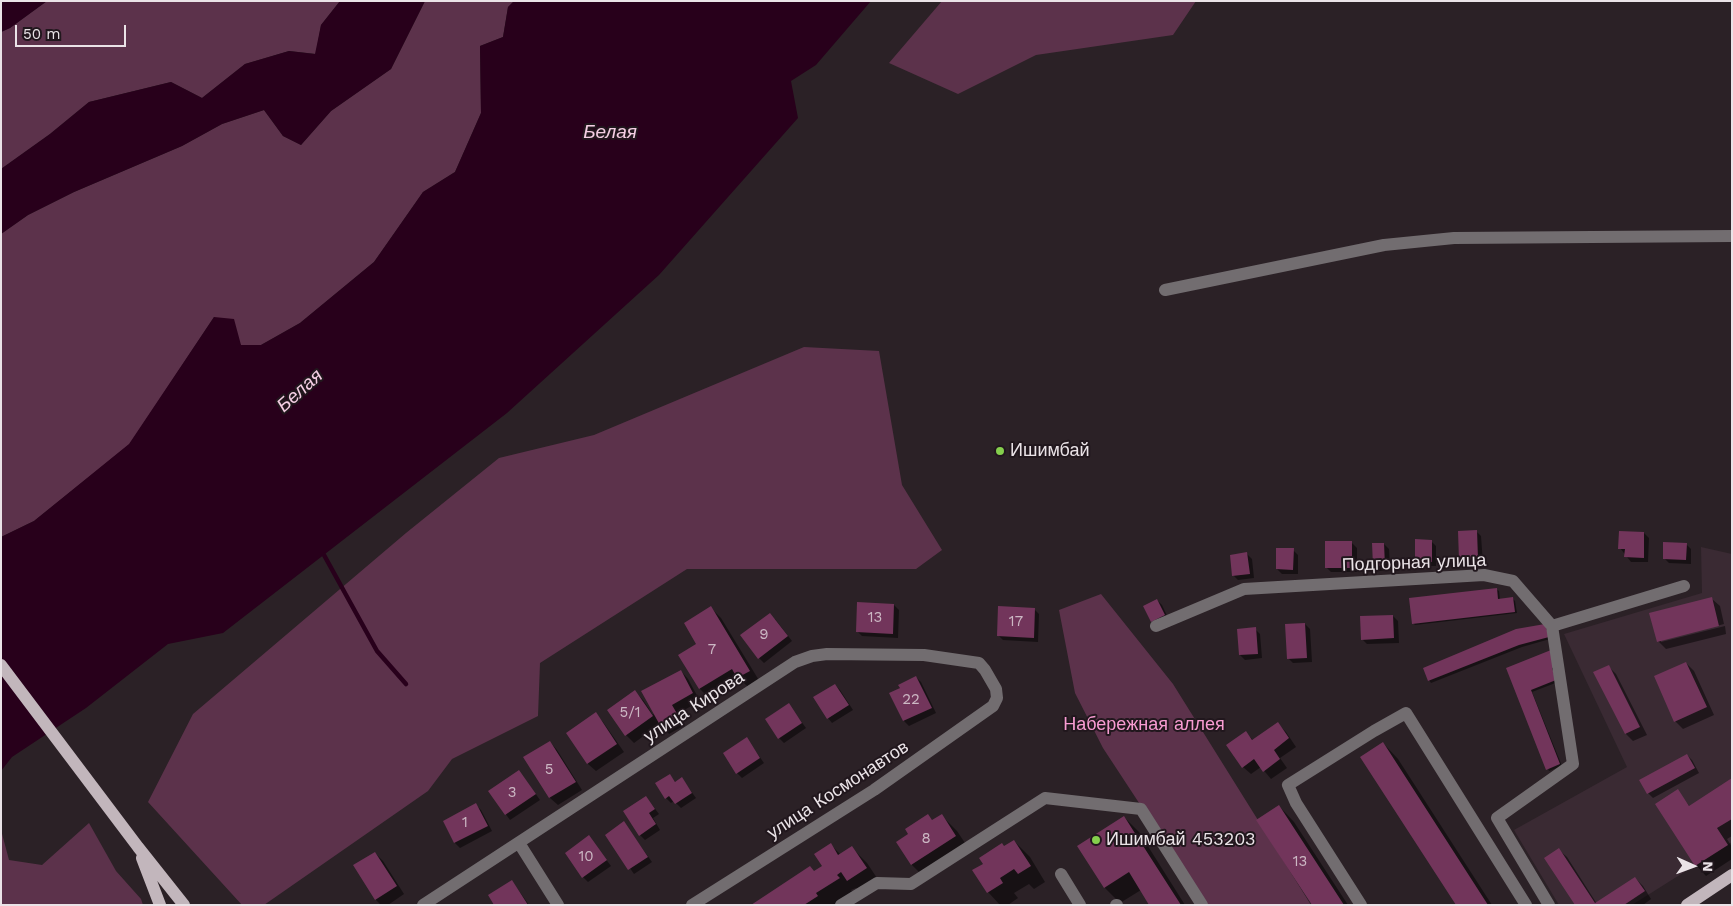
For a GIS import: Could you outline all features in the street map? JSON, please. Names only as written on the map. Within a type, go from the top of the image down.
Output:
[{"type":"main road","points":[[1,665],[184,905]]},
{"type":"main road","points":[[138,847],[160,905]]},
{"type":"main road","points":[[1687,905],[1732,875]]},
{"type":"street","points":[[1165,290],[1384,245],[1454,238],[1732,236]]},
{"type":"street","name":"Подгорная улица","points":[[1156,626],[1244,589],[1484,575],[1513,581],[1552,626]]},
{"type":"street","points":[[1549,905],[1497,818],[1573,764],[1552,626],[1684,586]]},
{"type":"street","name":"улица Кирова","points":[[423,905],[795,662],[812,656],[827,654],[924,655],[971,661],[979,663],[985,670],[996,688],[997,698]]},
{"type":"street","name":"улица Космонавтов","points":[[692,905],[874,790],[993,706],[997,698]]},
{"type":"street","points":[[1361,905],[1296,803],[1288,785],[1406,713],[1526,905]]},
{"type":"street","points":[[841,905],[877,883],[911,884],[1046,798],[1141,809],[1202,905]]},
{"type":"street","points":[[519,843],[558,905]]},
{"type":"street","points":[[1061,874],[1080,905]]},
{"type":"shaded area","points":[[1701,547],[1732,554],[1732,842],[1632,905],[1559,905],[1514,830],[1627,767],[1564,634],[1702,593]]},
{"type":"green space","points":[[47,1],[340,1],[321,25],[316,54],[289,51],[245,64],[202,98],[171,82],[89,102],[50,134],[1,169],[1,32],[10,28]]},
{"type":"green space","points":[[425,1],[514,1],[508,7],[503,37],[480,46],[481,113],[455,172],[423,192],[374,262],[300,323],[261,345],[241,345],[214,317],[130,444],[34,521],[1,537],[1,234],[28,215],[74,192],[182,146],[222,124],[264,110],[283,136],[301,145],[331,111],[391,69]]},
{"type":"green space","points":[[942,1],[1196,1],[1173,35],[1036,55],[958,94],[889,63]]},
{"type":"green space","points":[[804,347],[879,351],[902,485],[942,550],[916,569],[687,569],[540,663],[538,716],[452,759],[428,791],[264,905],[242,905],[148,802],[193,714],[406,533],[499,458],[594,435]]},
{"type":"green space","name":"Набережная аллея","points":[[1101,594],[1173,684],[1311,905],[1206,905],[1103,748],[1075,693],[1059,610]]},
{"type":"green space","points":[[89,823],[116,871],[141,899],[143,905],[1,905],[1,830],[9,860],[42,865]]},
{"type":"water","points":[[1,1],[47,1],[10,28],[1,32]]},
{"type":"water","points":[[340,1],[425,1],[391,69],[331,111],[301,145],[283,136],[264,110],[222,124],[182,146],[74,192],[28,215],[1,234],[1,169],[50,134],[89,102],[171,82],[202,98],[245,64],[289,51],[315,54],[321,25]]},
{"type":"water","name":"Белая","points":[[514,1],[871,1],[816,65],[791,81],[798,118],[659,275],[507,413],[223,633],[168,644],[86,708],[12,757],[1,771],[1,537],[34,521],[129,444],[214,317],[234,319],[241,345],[261,345],[300,323],[374,262],[423,192],[455,172],[481,113],[480,46],[503,37],[508,7]]},
{"type":"building","points":[[1477,530],[1478,559],[1459,560],[1458,531]]},
{"type":"building","points":[[1619,531],[1644,532],[1644,558],[1624,557],[1625,549],[1618,549]]},
{"type":"building","points":[[1415,539],[1432,540],[1432,562],[1415,561]]},
{"type":"building","points":[[1325,541],[1352,541],[1352,568],[1325,568]]},
{"type":"building","points":[[1663,542],[1687,543],[1686,560],[1663,559]]},
{"type":"building","points":[[1372,543],[1384,543],[1385,566],[1373,566]]},
{"type":"building","points":[[1276,548],[1294,548],[1293,570],[1276,569]]},
{"type":"building","points":[[1247,552],[1250,574],[1232,576],[1230,555]]},
{"type":"building","points":[[1497,588],[1498,599],[1513,597],[1515,612],[1412,624],[1409,598]]},
{"type":"building","points":[[1712,597],[1719,626],[1657,642],[1649,613]]},
{"type":"building","points":[[1157,599],[1165,615],[1151,622],[1143,606]]},
{"type":"building","points":[[857,602],[894,604],[893,634],[856,632]]},
{"type":"building","points":[[711,606],[750,671],[737,678],[732,669],[699,689],[678,655],[696,644],[684,623]]},
{"type":"building","points":[[998,606],[1035,608],[1034,638],[997,636]]},
{"type":"building","points":[[770,613],[788,636],[758,659],[740,635]]},
{"type":"building","points":[[1393,615],[1394,638],[1361,640],[1360,616]]},
{"type":"building","points":[[1305,623],[1307,658],[1287,659],[1285,624]]},
{"type":"building","points":[[1545,624],[1549,637],[1519,645],[1428,681],[1423,668],[1516,629]]},
{"type":"building","points":[[1256,627],[1258,654],[1239,655],[1237,629]]},
{"type":"building","points":[[1551,650],[1557,666],[1552,668],[1556,680],[1531,690],[1560,764],[1546,770],[1506,668]]},
{"type":"building","points":[[1686,662],[1707,707],[1674,722],[1654,676]]},
{"type":"building","points":[[1609,665],[1640,727],[1625,734],[1593,672]]},
{"type":"building","points":[[681,670],[693,693],[672,705],[679,717],[661,727],[641,691]]},
{"type":"building","points":[[916,676],[932,708],[903,721],[889,693],[900,688],[898,685]]},
{"type":"building","points":[[835,684],[849,705],[827,719],[813,697]]},
{"type":"building","points":[[635,690],[653,716],[625,736],[607,710]]},
{"type":"building","points":[[789,703],[802,723],[778,739],[765,719]]},
{"type":"building","points":[[596,712],[617,744],[587,764],[566,733]]},
{"type":"building","points":[[1278,722],[1289,738],[1274,750],[1280,759],[1263,772],[1254,759],[1242,768],[1226,745],[1246,731],[1252,740]]},
{"type":"building","points":[[747,737],[760,758],[736,774],[723,753]]},
{"type":"building","points":[[550,741],[576,782],[549,798],[523,757]]},
{"type":"building","points":[[1383,742],[1488,905],[1456,905],[1360,757]]},
{"type":"building","points":[[1687,754],[1695,768],[1647,794],[1639,780]]},
{"type":"building","points":[[519,770],[536,794],[505,815],[488,791]]},
{"type":"building","points":[[670,774],[675,782],[682,777],[692,793],[675,804],[669,796],[665,799],[655,783]]},
{"type":"building","points":[[1732,778],[1732,819],[1717,828],[1728,845],[1695,866],[1655,804],[1678,789],[1689,806]]},
{"type":"building","points":[[646,796],[655,809],[649,813],[656,824],[639,836],[623,811]]},
{"type":"building","points":[[476,803],[488,826],[454,843],[443,821]]},
{"type":"building","points":[[1279,805],[1344,905],[1312,905],[1256,820]]},
{"type":"building","points":[[928,814],[932,820],[942,814],[956,836],[911,865],[896,842],[908,834],[905,829]]},
{"type":"building","points":[[1124,816],[1181,905],[1149,905],[1129,872],[1104,888],[1077,846]]},
{"type":"building","points":[[624,821],[648,857],[628,870],[605,835]]},
{"type":"building","points":[[589,835],[607,860],[582,878],[565,853]]},
{"type":"building","points":[[1014,840],[1031,866],[1018,874],[1014,869],[1000,878],[1003,883],[987,893],[972,870],[983,864],[979,858],[1002,843],[1004,846]]},
{"type":"building","points":[[831,843],[838,855],[852,846],[867,868],[847,881],[841,872],[837,875],[840,878],[816,893],[818,896],[804,905],[751,905],[810,866],[814,871],[822,866],[814,854]]},
{"type":"building","points":[[1559,848],[1595,903],[1635,877],[1645,891],[1624,905],[1575,905],[1544,858]]},
{"type":"building","points":[[375,852],[397,886],[375,900],[353,865]]},
{"type":"building","points":[[512,880],[528,905],[494,905],[488,895]]},
{"type":"waterway","points":[[324,555],[377,651],[406,684]]},
{"type":"place","name":"Ишимбай","points":[[1000,451]]},
{"type":"place","name":"Ишимбай 453203","points":[[1096,840]]}]
